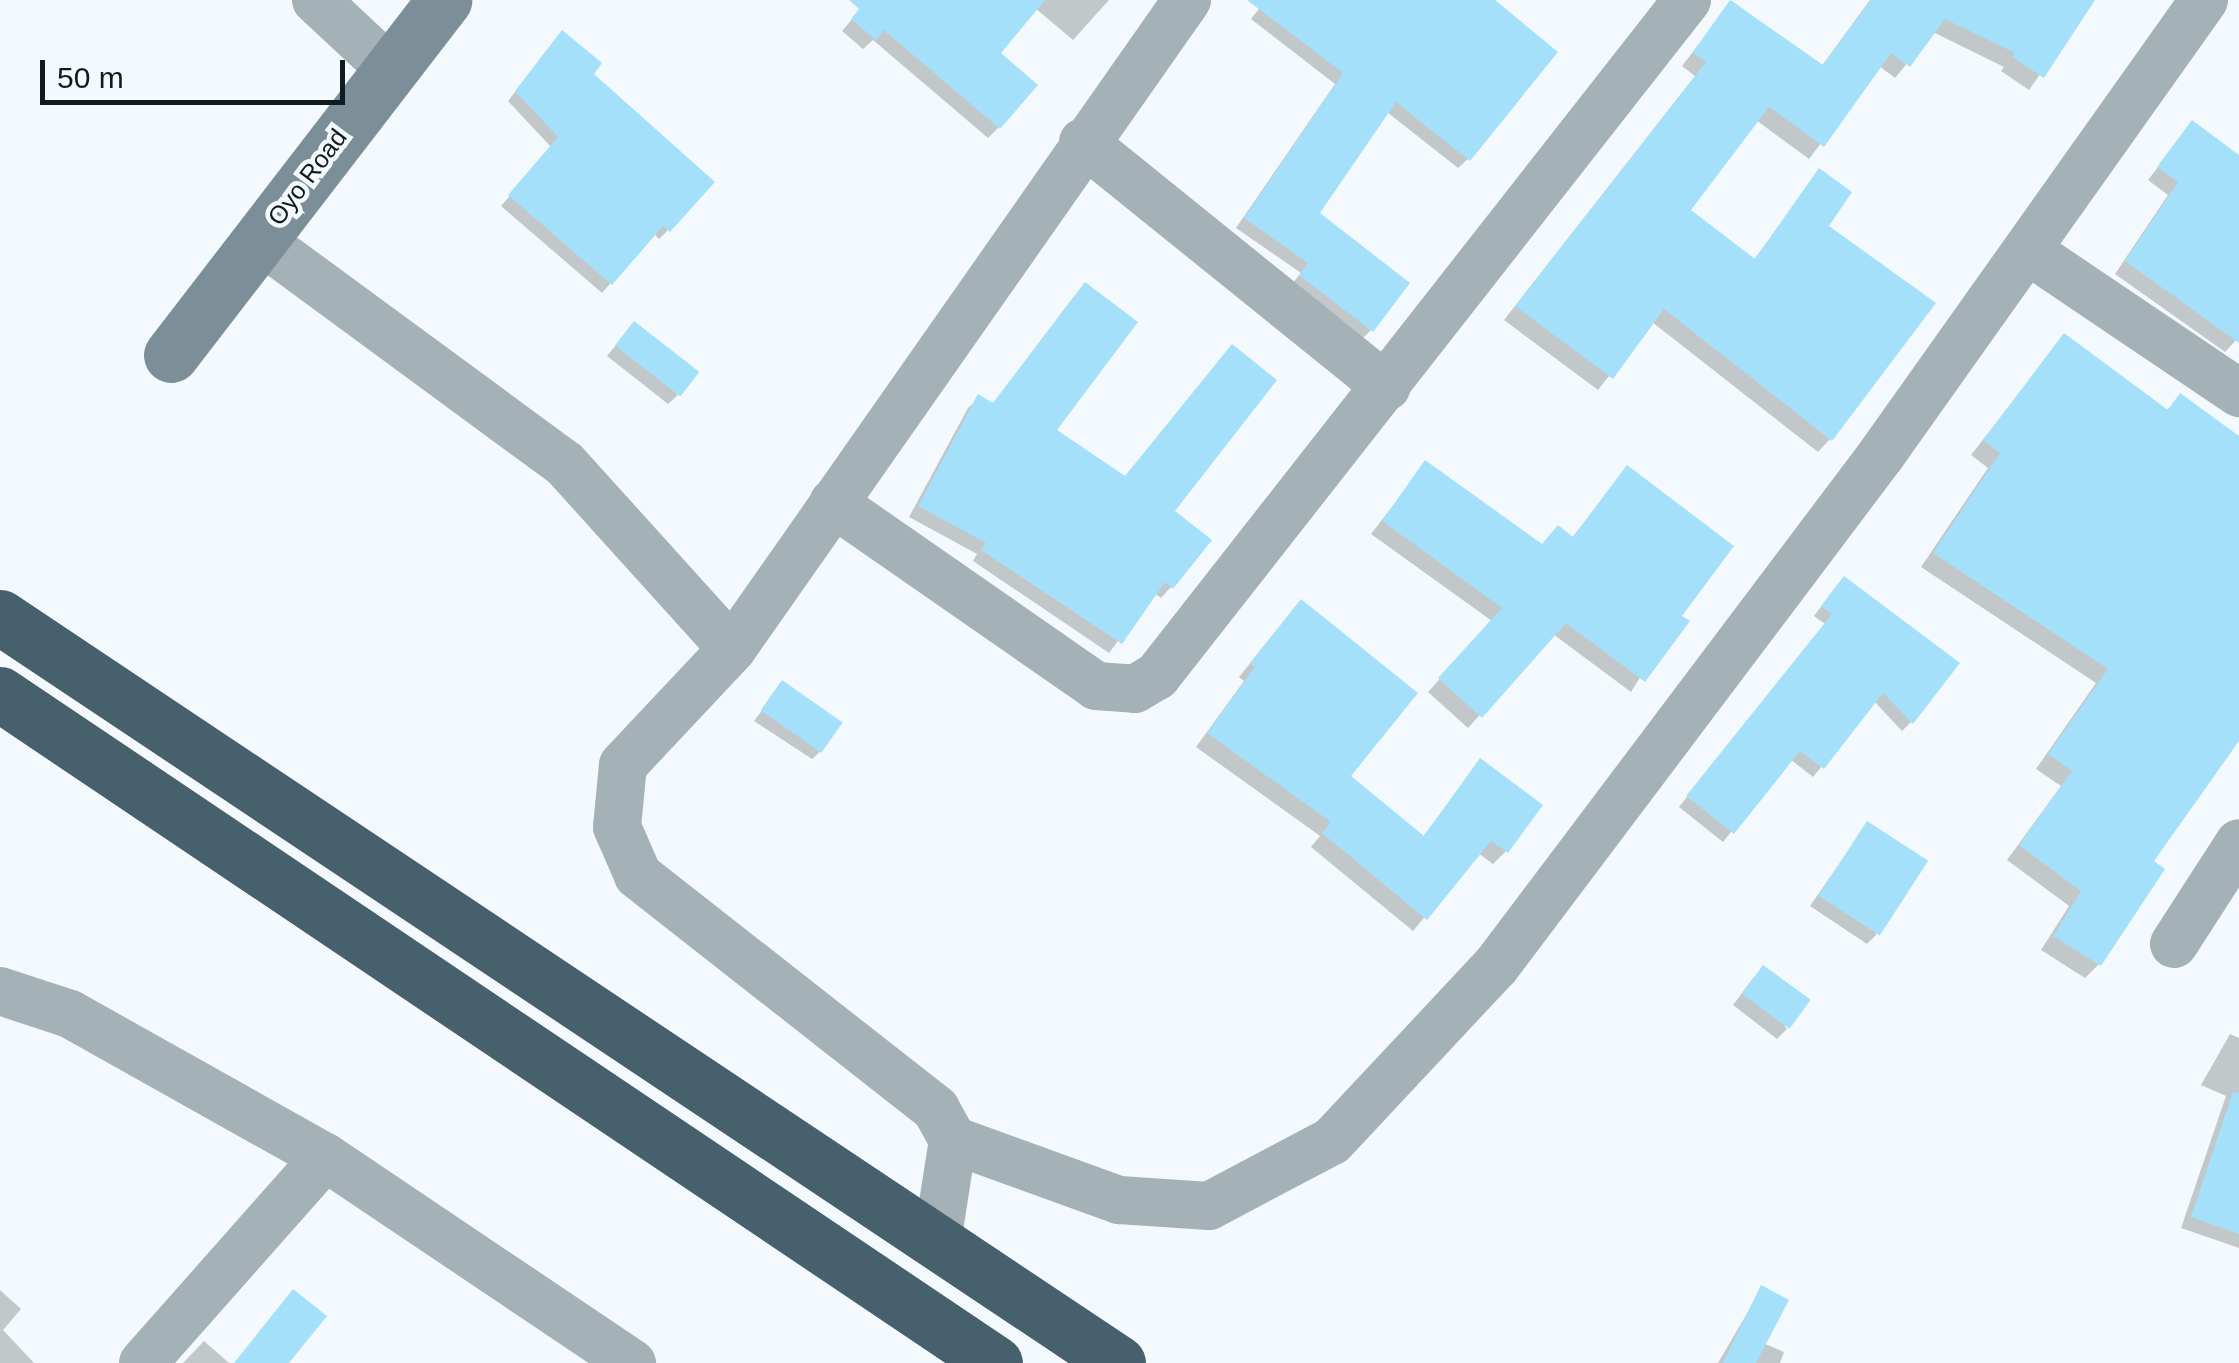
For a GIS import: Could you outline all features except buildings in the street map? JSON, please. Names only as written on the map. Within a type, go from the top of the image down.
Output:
[{"type":"highway","points":[[0,617],[1118,1363]]},
{"type":"highway","points":[[0,694],[995,1363]]},
{"type":"street","points":[[316,0],[389,68]]},
{"type":"street","name":"Oyo Road","points":[[171,355],[444,0]]},
{"type":"street","points":[[937,1242],[953,1140],[936,1108],[638,875],[617,827],[623,766],[732,649],[1083,142],[1187,0]]},
{"type":"street","points":[[833,503],[1096,686],[1135,689],[1157,676],[1687,0]]},
{"type":"street","points":[[953,1140],[1119,1200],[1209,1206],[1332,1142],[1496,966],[1881,455],[2204,0]]},
{"type":"street","points":[[1083,142],[1387,387]]},
{"type":"street","points":[[260,240],[565,464],[732,649]]},
{"type":"street","points":[[2026,250],[2239,393]]},
{"type":"street","points":[[2174,944],[2239,844]]},
{"type":"street","points":[[0,992],[70,1014],[325,1157],[632,1363]]},
{"type":"street","points":[[143,1363],[325,1157]]}]
